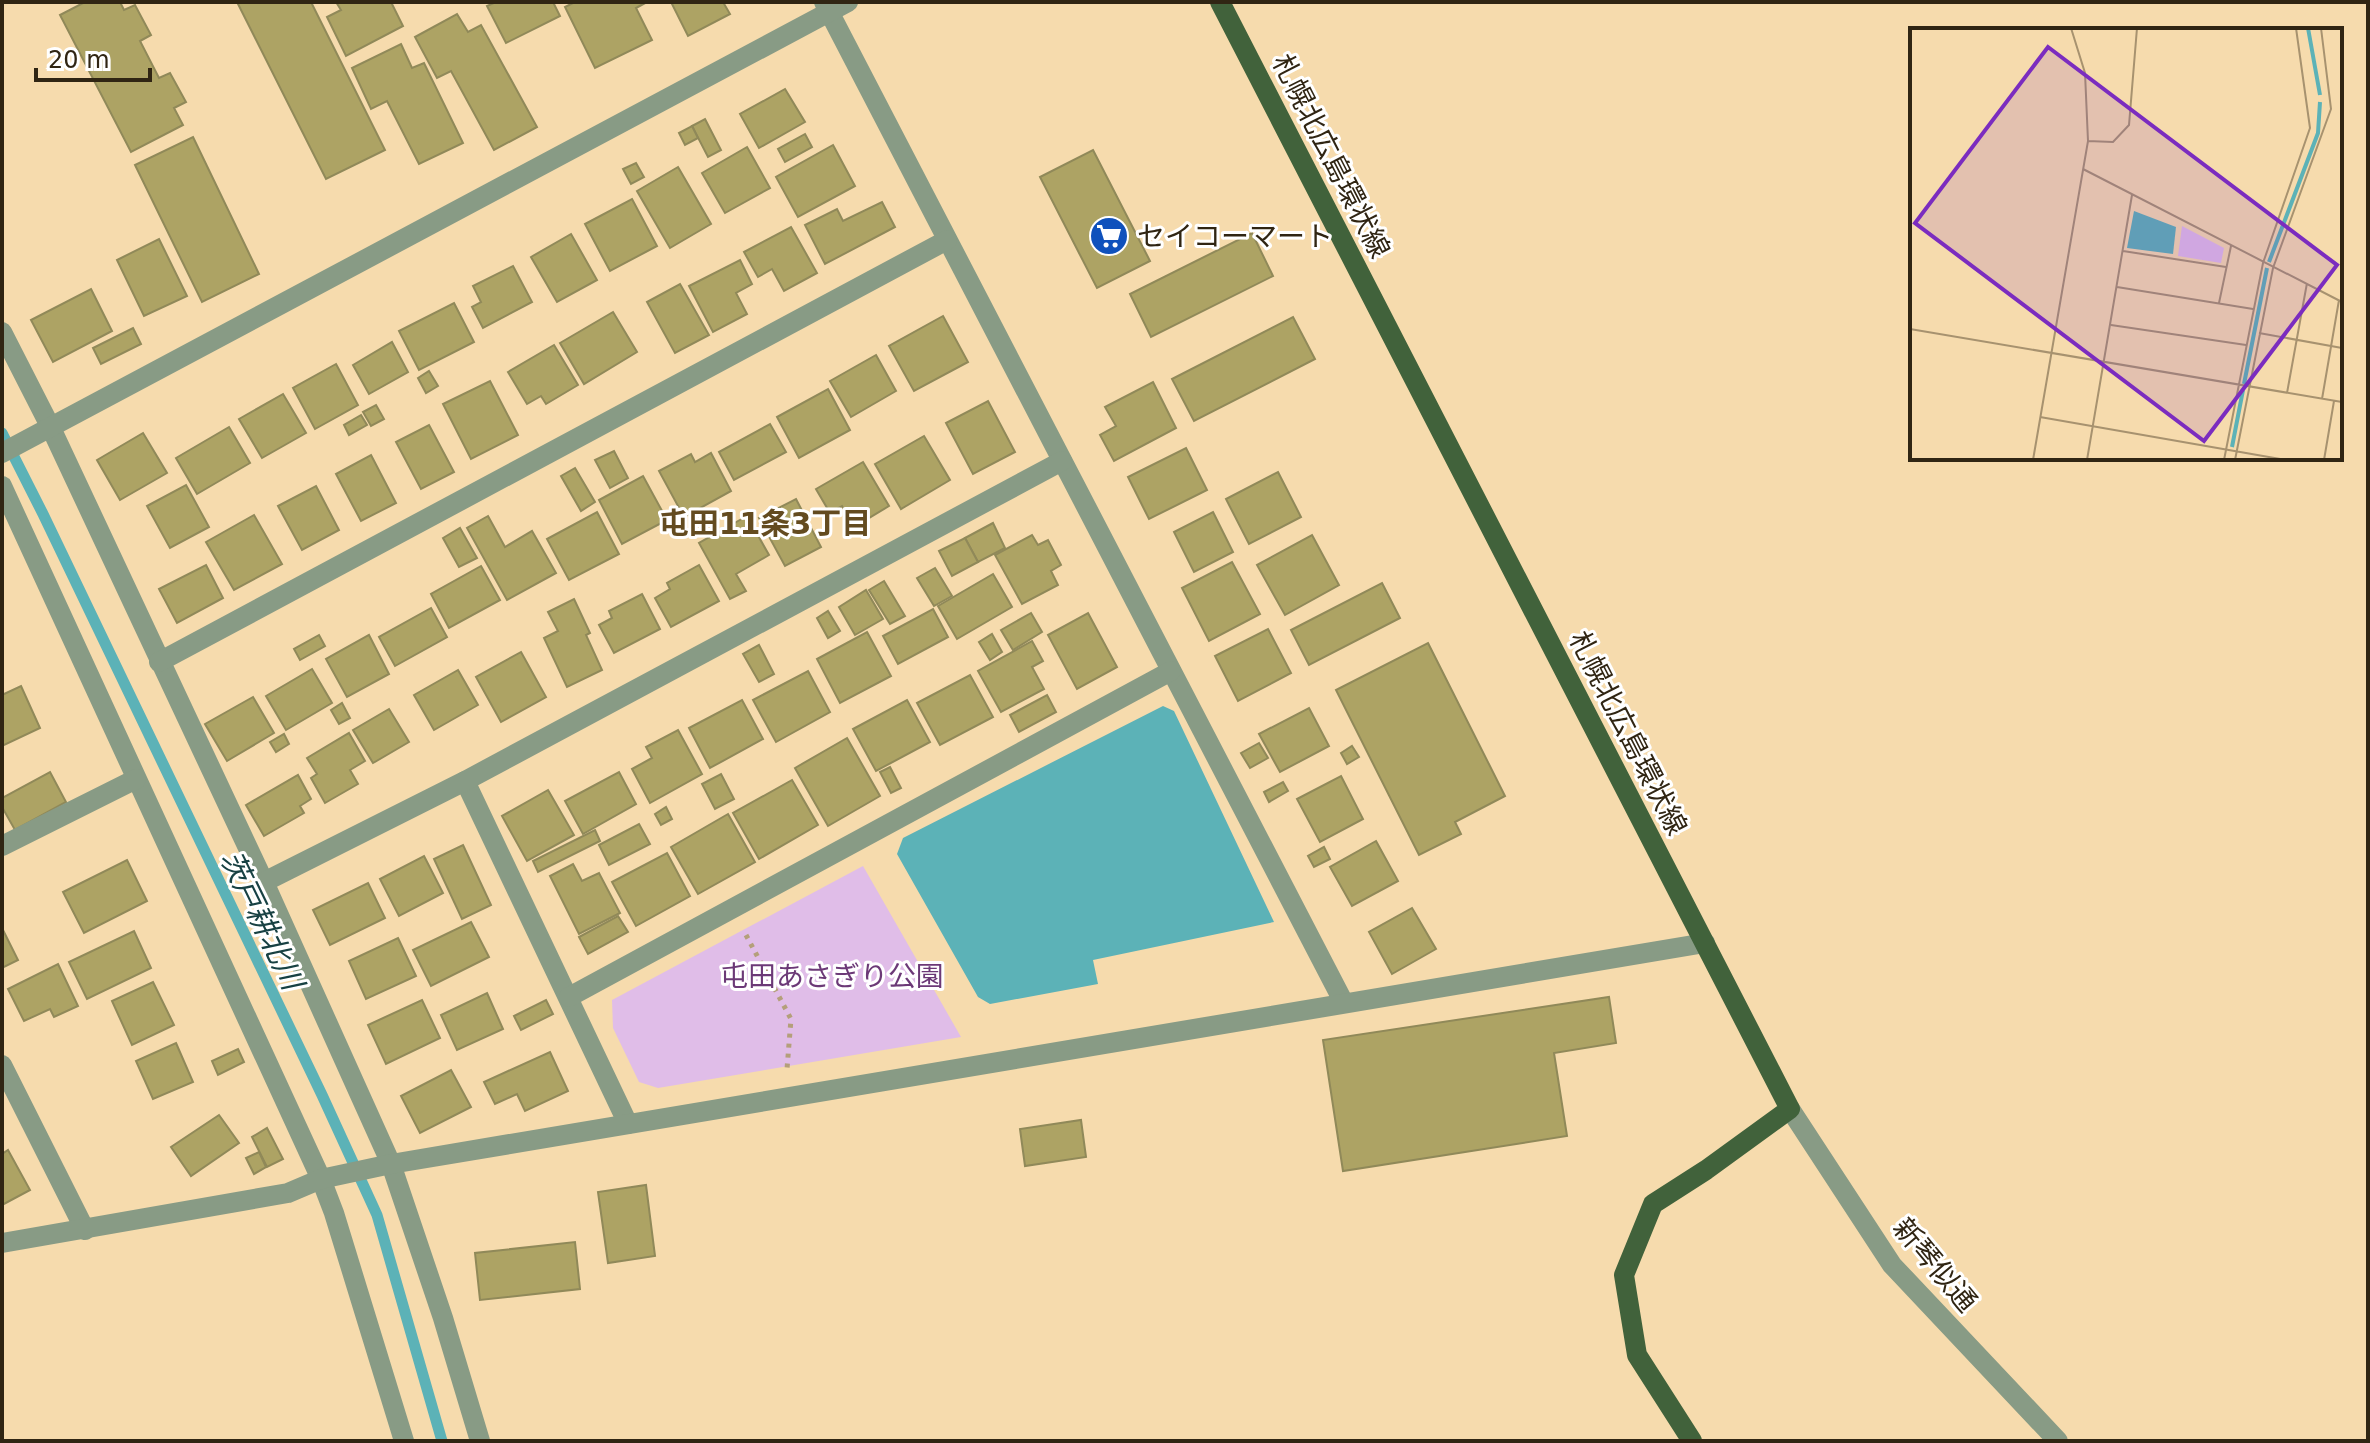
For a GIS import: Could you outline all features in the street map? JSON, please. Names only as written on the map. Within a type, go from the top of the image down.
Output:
[{"type":"main road","name":"札幌北広島環状線","points":[[1220,2],[1790,1109]]},
{"type":"main road","points":[[1692,1441],[1637,1355],[1624,1275],[1653,1204],[1790,1109]]},
{"type":"street","points":[[2,453],[827,7],[848,2]]},
{"type":"street","points":[[827,7],[1344,1003]]},
{"type":"street","points":[[159,662],[947,240]]},
{"type":"street","points":[[2,332],[51,428],[264,882],[443,1318],[480,1441]]},
{"type":"street","points":[[264,882],[465,781],[1062,461]]},
{"type":"street","points":[[2,486],[136,779],[331,1177],[334,1213],[404,1441]]},
{"type":"street","points":[[569,997],[1171,671]]},
{"type":"street","points":[[2,846],[136,779]]},
{"type":"street","points":[[465,781],[628,1124]]},
{"type":"street","points":[[2,1243],[288,1193],[331,1177],[381,1166],[1705,943]]},
{"type":"street","points":[[2,1065],[85,1230]]},
{"type":"street","name":"新琴似通","points":[[1790,1109],[1892,1265],[2058,1441]]},
{"type":"path","points":[[742,927],[791,1019],[786,1080]]},
{"type":"green space","name":"屯田あさぎり公園","points":[[863,866],[961,1037],[658,1088],[639,1082],[613,1028],[612,1000]]},
{"type":"water","points":[[1163,706],[1174,711],[1274,922],[1093,960],[1098,984],[990,1004],[978,997],[897,854],[903,838]]},
{"type":"building","points":[[85,2],[120,2],[124,10],[135,5],[151,35],[140,41],[159,78],[170,73],[186,102],[174,108],[183,125],[131,152],[60,15]]},
{"type":"building","points":[[237,2],[311,2],[385,150],[326,179]]},
{"type":"building","points":[[336,2],[391,2],[403,26],[346,56],[327,17],[341,10]]},
{"type":"building","points":[[496,2],[553,2],[560,16],[506,43],[487,6]]},
{"type":"building","points":[[575,2],[647,2],[636,8],[652,40],[595,68],[565,7]]},
{"type":"building","points":[[671,2],[723,2],[730,14],[688,36]]},
{"type":"building","points":[[457,14],[468,32],[481,25],[537,127],[494,150],[451,71],[437,78],[415,37]]},
{"type":"building","points":[[401,44],[412,68],[424,63],[463,143],[419,164],[387,101],[371,109],[352,68]]},
{"type":"building","points":[[785,89],[805,122],[759,148],[740,114]]},
{"type":"building","points":[[705,119],[721,150],[708,157],[692,126]]},
{"type":"building","points":[[692,126],[698,138],[685,145],[679,133]]},
{"type":"building","points":[[805,134],[812,147],[785,162],[778,149]]},
{"type":"building","points":[[193,137],[259,274],[202,302],[135,165]]},
{"type":"building","points":[[833,145],[855,186],[798,217],[776,177]]},
{"type":"building","points":[[747,147],[770,188],[725,213],[702,173]]},
{"type":"building","points":[[1093,150],[1150,261],[1097,288],[1040,177]]},
{"type":"building","points":[[636,163],[644,177],[631,184],[623,169]]},
{"type":"building","points":[[678,167],[711,224],[670,248],[637,191]]},
{"type":"building","points":[[632,199],[657,246],[610,271],[585,224]]},
{"type":"building","points":[[882,202],[895,227],[825,264],[805,225],[837,209],[843,221]]},
{"type":"building","points":[[791,227],[817,273],[784,291],[772,269],[758,277],[744,252]]},
{"type":"building","points":[[1252,233],[1273,276],[1151,337],[1130,294]]},
{"type":"building","points":[[571,234],[597,280],[557,302],[531,257]]},
{"type":"building","points":[[159,239],[187,296],[144,316],[117,260]]},
{"type":"building","points":[[740,260],[752,284],[736,293],[747,314],[713,332],[689,286]]},
{"type":"building","points":[[513,266],[532,302],[483,328],[472,307],[481,302],[473,286]]},
{"type":"building","points":[[680,284],[709,335],[675,353],[647,302]]},
{"type":"building","points":[[91,289],[112,331],[53,362],[31,320]]},
{"type":"building","points":[[454,303],[474,342],[419,370],[399,331]]},
{"type":"building","points":[[613,312],[637,352],[584,384],[560,343]]},
{"type":"building","points":[[943,316],[968,362],[914,391],[889,346]]},
{"type":"building","points":[[1293,317],[1315,359],[1194,421],[1172,379]]},
{"type":"building","points":[[133,328],[141,344],[101,364],[93,348]]},
{"type":"building","points":[[392,342],[408,372],[369,394],[353,365]]},
{"type":"building","points":[[554,345],[578,385],[546,404],[541,396],[527,404],[508,372]]},
{"type":"building","points":[[876,355],[896,391],[851,417],[830,381]]},
{"type":"building","points":[[336,364],[358,405],[315,429],[293,388]]},
{"type":"building","points":[[429,371],[438,386],[426,393],[418,378]]},
{"type":"building","points":[[490,381],[518,435],[471,459],[443,404]]},
{"type":"building","points":[[1153,382],[1176,428],[1114,461],[1100,435],[1116,426],[1105,407]]},
{"type":"building","points":[[828,389],[850,430],[799,458],[777,417]]},
{"type":"building","points":[[283,394],[306,433],[262,458],[239,419]]},
{"type":"building","points":[[988,401],[1015,452],[973,474],[946,423]]},
{"type":"building","points":[[376,405],[384,419],[371,426],[363,412]]},
{"type":"building","points":[[361,415],[367,425],[349,435],[344,425]]},
{"type":"building","points":[[770,424],[786,452],[734,480],[719,452]]},
{"type":"building","points":[[429,425],[454,472],[421,489],[396,442]]},
{"type":"building","points":[[229,427],[250,463],[197,494],[176,458]]},
{"type":"building","points":[[143,433],[167,473],[120,500],[97,460]]},
{"type":"building","points":[[924,436],[950,480],[901,509],[875,464]]},
{"type":"building","points":[[1186,448],[1207,490],[1149,519],[1128,477]]},
{"type":"building","points":[[614,451],[628,478],[610,488],[595,460]]},
{"type":"building","points":[[711,453],[731,491],[684,517],[659,471],[691,454],[695,462]]},
{"type":"building","points":[[371,455],[396,503],[361,521],[336,474]]},
{"type":"building","points":[[863,462],[889,506],[854,527],[842,506],[830,513],[816,489]]},
{"type":"building","points":[[575,468],[595,502],[581,511],[561,476]]},
{"type":"building","points":[[1278,472],[1301,517],[1249,544],[1226,499]]},
{"type":"building","points":[[643,476],[667,520],[622,544],[599,500]]},
{"type":"building","points":[[186,485],[209,527],[170,548],[147,506]]},
{"type":"building","points":[[316,486],[339,530],[302,550],[278,506]]},
{"type":"building","points":[[796,499],[821,547],[785,566],[759,518]]},
{"type":"building","points":[[597,512],[619,554],[569,580],[547,539]]},
{"type":"building","points":[[1213,512],[1233,552],[1194,572],[1174,532]]},
{"type":"building","points":[[254,515],[282,564],[234,590],[206,542]]},
{"type":"building","points":[[488,516],[505,547],[532,531],[556,573],[507,600],[467,528]]},
{"type":"building","points":[[747,516],[769,555],[736,574],[746,591],[730,599],[699,543]]},
{"type":"building","points":[[993,523],[1005,548],[978,562],[965,538]]},
{"type":"building","points":[[460,528],[477,558],[459,567],[443,538]]},
{"type":"building","points":[[1032,535],[1038,545],[1048,540],[1061,565],[1051,571],[1058,585],[1022,604],[995,555]]},
{"type":"building","points":[[1312,535],[1339,585],[1285,615],[1257,565]]},
{"type":"building","points":[[965,538],[978,562],[952,576],[939,551]]},
{"type":"building","points":[[1232,562],[1260,614],[1209,641],[1182,588]]},
{"type":"building","points":[[206,565],[223,598],[177,623],[159,589]]},
{"type":"building","points":[[699,565],[719,601],[671,627],[655,598],[670,589],[667,583]]},
{"type":"building","points":[[481,566],[500,600],[449,628],[431,594]]},
{"type":"building","points":[[935,568],[952,596],[934,606],[917,578]]},
{"type":"building","points":[[993,574],[1012,607],[957,639],[938,606]]},
{"type":"building","points":[[884,581],[905,616],[890,624],[869,590]]},
{"type":"building","points":[[1382,583],[1400,618],[1309,665],[1291,630]]},
{"type":"building","points":[[866,590],[883,619],[855,635],[839,607]]},
{"type":"building","points":[[642,594],[660,629],[614,653],[599,625],[612,618],[609,611]]},
{"type":"building","points":[[574,599],[590,633],[586,635],[602,670],[567,687],[544,638],[558,631],[548,612]]},
{"type":"building","points":[[431,608],[447,637],[395,666],[379,637]]},
{"type":"building","points":[[933,609],[948,637],[898,664],[883,636]]},
{"type":"building","points":[[828,611],[840,631],[828,638],[817,618]]},
{"type":"building","points":[[1031,613],[1042,632],[1013,650],[1001,630]]},
{"type":"building","points":[[1088,613],[1117,667],[1077,689],[1048,635]]},
{"type":"building","points":[[1268,629],[1291,673],[1238,701],[1215,656]]},
{"type":"building","points":[[867,632],[891,676],[840,703],[817,659]]},
{"type":"building","points":[[992,634],[1002,652],[990,660],[979,642]]},
{"type":"building","points":[[319,635],[325,646],[300,660],[294,649]]},
{"type":"building","points":[[369,635],[389,674],[347,697],[326,659]]},
{"type":"building","points":[[1032,641],[1043,661],[1032,667],[1044,689],[1001,712],[978,671]]},
{"type":"building","points":[[1428,643],[1505,796],[1455,822],[1461,834],[1419,855],[1336,690]]},
{"type":"building","points":[[759,645],[774,674],[759,682],[743,654]]},
{"type":"building","points":[[521,652],[546,697],[501,722],[476,677]]},
{"type":"building","points":[[312,669],[332,703],[286,730],[266,696]]},
{"type":"building","points":[[458,670],[478,705],[434,730],[414,695]]},
{"type":"building","points":[[808,671],[830,712],[776,742],[753,700]]},
{"type":"building","points":[[970,675],[993,717],[940,745],[917,703]]},
{"type":"building","points":[[21,686],[40,728],[2,746],[2,695]]},
{"type":"building","points":[[1047,695],[1056,712],[1019,732],[1010,715]]},
{"type":"building","points":[[253,697],[274,733],[227,761],[205,724]]},
{"type":"building","points":[[742,700],[763,739],[710,768],[689,728]]},
{"type":"building","points":[[907,700],[930,742],[876,771],[853,729]]},
{"type":"building","points":[[342,703],[350,718],[339,724],[331,710]]},
{"type":"building","points":[[1309,708],[1329,746],[1280,772],[1259,734]]},
{"type":"building","points":[[389,709],[409,742],[373,763],[353,730]]},
{"type":"building","points":[[678,730],[702,774],[650,803],[632,769],[652,758],[646,747]]},
{"type":"building","points":[[349,733],[365,761],[350,770],[358,784],[325,803],[311,778],[317,774],[307,758]]},
{"type":"building","points":[[284,734],[289,744],[276,752],[270,742]]},
{"type":"building","points":[[847,738],[880,796],[828,826],[795,768]]},
{"type":"building","points":[[1259,743],[1268,758],[1250,768],[1241,753]]},
{"type":"building","points":[[1352,746],[1359,757],[1347,764],[1341,753]]},
{"type":"building","points":[[890,767],[901,788],[891,793],[880,772]]},
{"type":"building","points":[[50,772],[66,802],[15,830],[2,807],[2,798]]},
{"type":"building","points":[[619,772],[636,804],[583,834],[565,801]]},
{"type":"building","points":[[721,774],[734,799],[715,809],[702,784]]},
{"type":"building","points":[[298,775],[311,799],[300,806],[304,813],[264,836],[246,805]]},
{"type":"building","points":[[1341,776],[1363,819],[1320,842],[1297,799]]},
{"type":"building","points":[[792,780],[818,825],[759,859],[733,813]]},
{"type":"building","points":[[1283,782],[1288,791],[1269,802],[1264,792]]},
{"type":"building","points":[[548,790],[574,835],[527,861],[502,816]]},
{"type":"building","points":[[666,807],[672,819],[661,825],[655,814]]},
{"type":"building","points":[[728,814],[755,862],[698,894],[671,847]]},
{"type":"building","points":[[639,824],[650,844],[609,865],[599,845]]},
{"type":"building","points":[[595,830],[600,841],[538,872],[533,861]]},
{"type":"building","points":[[1376,841],[1398,881],[1352,906],[1330,867]]},
{"type":"building","points":[[463,845],[491,905],[462,919],[434,859]]},
{"type":"building","points":[[1324,847],[1330,859],[1314,867],[1308,856]]},
{"type":"building","points":[[667,853],[690,896],[636,926],[612,882]]},
{"type":"building","points":[[424,856],[443,893],[399,916],[380,879]]},
{"type":"building","points":[[127,860],[147,901],[84,933],[63,892]]},
{"type":"building","points":[[573,864],[582,881],[599,873],[620,913],[579,934],[550,876]]},
{"type":"building","points":[[368,883],[385,918],[330,945],[313,910]]},
{"type":"building","points":[[1412,908],[1436,949],[1392,974],[1369,932]]},
{"type":"building","points":[[618,916],[628,932],[588,954],[579,937]]},
{"type":"building","points":[[471,922],[489,957],[431,986],[413,950]]},
{"type":"building","points":[[2,928],[18,960],[2,968]]},
{"type":"building","points":[[134,931],[151,968],[87,999],[69,962]]},
{"type":"building","points":[[398,938],[416,976],[366,999],[349,961]]},
{"type":"building","points":[[58,964],[78,1006],[54,1017],[50,1009],[24,1021],[8,989]]},
{"type":"building","points":[[153,982],[174,1025],[132,1045],[112,1001]]},
{"type":"building","points":[[487,993],[503,1029],[457,1050],[441,1015]]},
{"type":"building","points":[[1609,997],[1616,1043],[1554,1053],[1567,1136],[1343,1171],[1323,1040]]},
{"type":"building","points":[[422,1000],[440,1038],[386,1064],[368,1025]]},
{"type":"building","points":[[546,1000],[553,1014],[521,1030],[514,1016]]},
{"type":"building","points":[[176,1043],[193,1082],[153,1099],[136,1061]]},
{"type":"building","points":[[238,1049],[244,1062],[218,1075],[212,1061]]},
{"type":"building","points":[[550,1052],[568,1091],[525,1111],[517,1094],[495,1104],[484,1082]]},
{"type":"building","points":[[451,1070],[471,1107],[420,1133],[401,1096]]},
{"type":"building","points":[[219,1115],[239,1143],[191,1176],[171,1147]]},
{"type":"building","points":[[1081,1120],[1086,1157],[1025,1166],[1020,1129]]},
{"type":"building","points":[[267,1128],[283,1159],[267,1167],[252,1137]]},
{"type":"building","points":[[8,1150],[30,1190],[2,1205],[2,1154]]},
{"type":"building","points":[[259,1152],[266,1167],[254,1174],[246,1158]]},
{"type":"building","points":[[646,1185],[655,1256],[608,1263],[598,1192]]},
{"type":"building","points":[[575,1242],[580,1289],[480,1300],[475,1253]]},
{"type":"waterway","name":"茨戸耕北川","points":[[2,433],[377,1215],[442,1441]]},
{"type":"place","name":"セイコーマート","points":[[1109,236]]},
{"type":"district","name":"屯田11条3丁目","points":[[765,523]]}]
